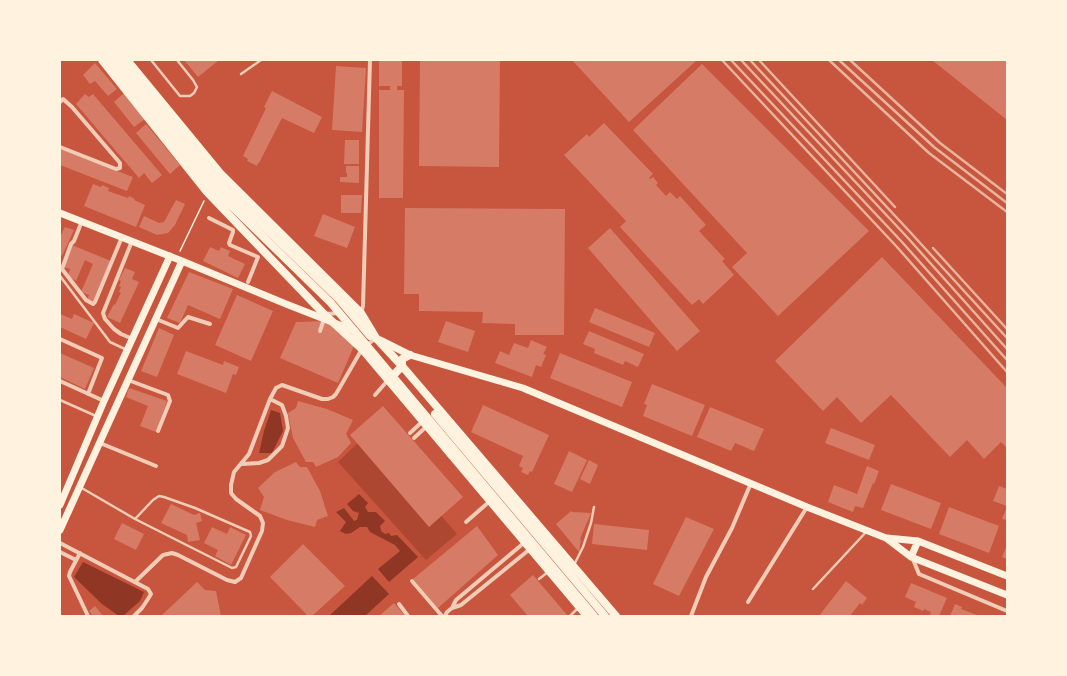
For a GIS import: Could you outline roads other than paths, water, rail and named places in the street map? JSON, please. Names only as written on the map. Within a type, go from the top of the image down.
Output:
[{"type":"main road","points":[[102,60],[207,192],[324,316],[362,349],[586,616]]},
{"type":"main road","points":[[109,60],[212,187],[331,303],[594,616]]},
{"type":"main road","points":[[119,60],[217,180],[338,298],[605,616]]},
{"type":"main road","points":[[127,60],[220,173],[361,313],[376,338],[402,366],[616,616]]},
{"type":"main road","points":[[60,212],[176,259],[324,316]]},
{"type":"main road","points":[[60,530],[156,319],[176,259]]},
{"type":"main road","points":[[60,505],[127,350],[176,259]]},
{"type":"main road","points":[[335,324],[376,338],[410,355],[524,388],[807,507],[886,538],[912,557],[1007,595]]},
{"type":"main road","points":[[388,380],[402,366],[402,359],[410,355]]},
{"type":"main road","points":[[886,538],[918,540],[1007,576]]},
{"type":"main road","points":[[912,557],[918,540]]},
{"type":"street","points":[[320,331],[324,316],[361,313],[364,306],[370,60]]},
{"type":"street","points":[[60,102],[63,99],[72,107],[120,163],[120,168],[116,169],[60,147]]},
{"type":"street","points":[[209,218],[233,230],[229,243],[230,245],[258,257],[248,282]]},
{"type":"street","points":[[82,221],[74,241],[71,244],[62,269],[86,300],[93,304],[122,237]]},
{"type":"street","points":[[132,241],[103,313],[114,329],[133,339]]},
{"type":"street","points":[[156,319],[178,328],[188,317],[210,324]]},
{"type":"street","points":[[135,582],[163,555],[172,553],[227,580],[235,582],[241,578],[262,531],[263,523],[260,516],[236,500],[231,493],[231,485],[234,472],[249,454],[276,388],[282,385],[322,398],[328,399],[333,397],[362,349],[376,338]]},
{"type":"street","points":[[60,339],[102,358],[88,394]]},
{"type":"street","points":[[128,380],[168,395],[170,401],[158,432]]},
{"type":"street","points":[[375,395],[388,380]]},
{"type":"street","points":[[60,381],[104,401]]},
{"type":"street","points":[[242,464],[259,463],[268,460],[282,446],[288,428],[286,416],[282,405],[272,400]]},
{"type":"street","points":[[410,433],[425,423]]},
{"type":"street","points":[[414,438],[425,423]]},
{"type":"street","points":[[100,443],[156,466]]},
{"type":"street","points":[[70,482],[80,487]]},
{"type":"street","points":[[691,616],[706,577],[732,528],[751,483]]},
{"type":"street","points":[[466,522],[490,501]]},
{"type":"street","points":[[748,602],[807,507]]},
{"type":"street","points":[[60,543],[148,589],[151,594],[148,600],[134,616]]},
{"type":"street","points":[[452,608],[461,606],[527,545]]},
{"type":"street","points":[[412,581],[444,616],[452,608],[456,600],[527,545]]},
{"type":"street","points":[[60,552],[76,560]]},
{"type":"street","points":[[80,553],[69,576],[88,616]]},
{"type":"street","points":[[912,557],[919,574],[1007,612],[1003,616]]},
{"type":"street","points":[[399,604],[408,616]]},
{"type":"lane","points":[[151,60],[180,96],[190,96],[194,93],[196,87],[193,80],[177,60]]},
{"type":"lane","points":[[241,74],[261,60]]},
{"type":"lane","points":[[60,277],[110,342],[127,350]]},
{"type":"lane","points":[[60,400],[98,416]]},
{"type":"lane","points":[[80,487],[135,519],[232,568],[236,567],[251,536],[250,532],[195,508],[159,496],[153,500],[135,519]]},
{"type":"lane","points":[[573,566],[580,554],[587,535],[594,507]]},
{"type":"lane","points":[[813,589],[867,531]]},
{"type":"lane","points":[[539,579],[549,571]]},
{"type":"lane","points":[[570,616],[579,608]]},
{"type":"railway","points":[[722,60],[897,247],[1007,372]]},
{"type":"railway","points":[[731,60],[902,242],[1007,360]]},
{"type":"railway","points":[[741,60],[907,237],[1007,349]]},
{"type":"railway","points":[[750,60],[1007,338]]},
{"type":"railway","points":[[759,60],[895,207]]},
{"type":"railway","points":[[829,60],[929,153],[1007,212]]},
{"type":"railway","points":[[839,60],[934,147],[1007,203]]},
{"type":"railway","points":[[850,60],[940,143],[1007,194]]},
{"type":"railway","points":[[933,248],[1007,329]]}]
